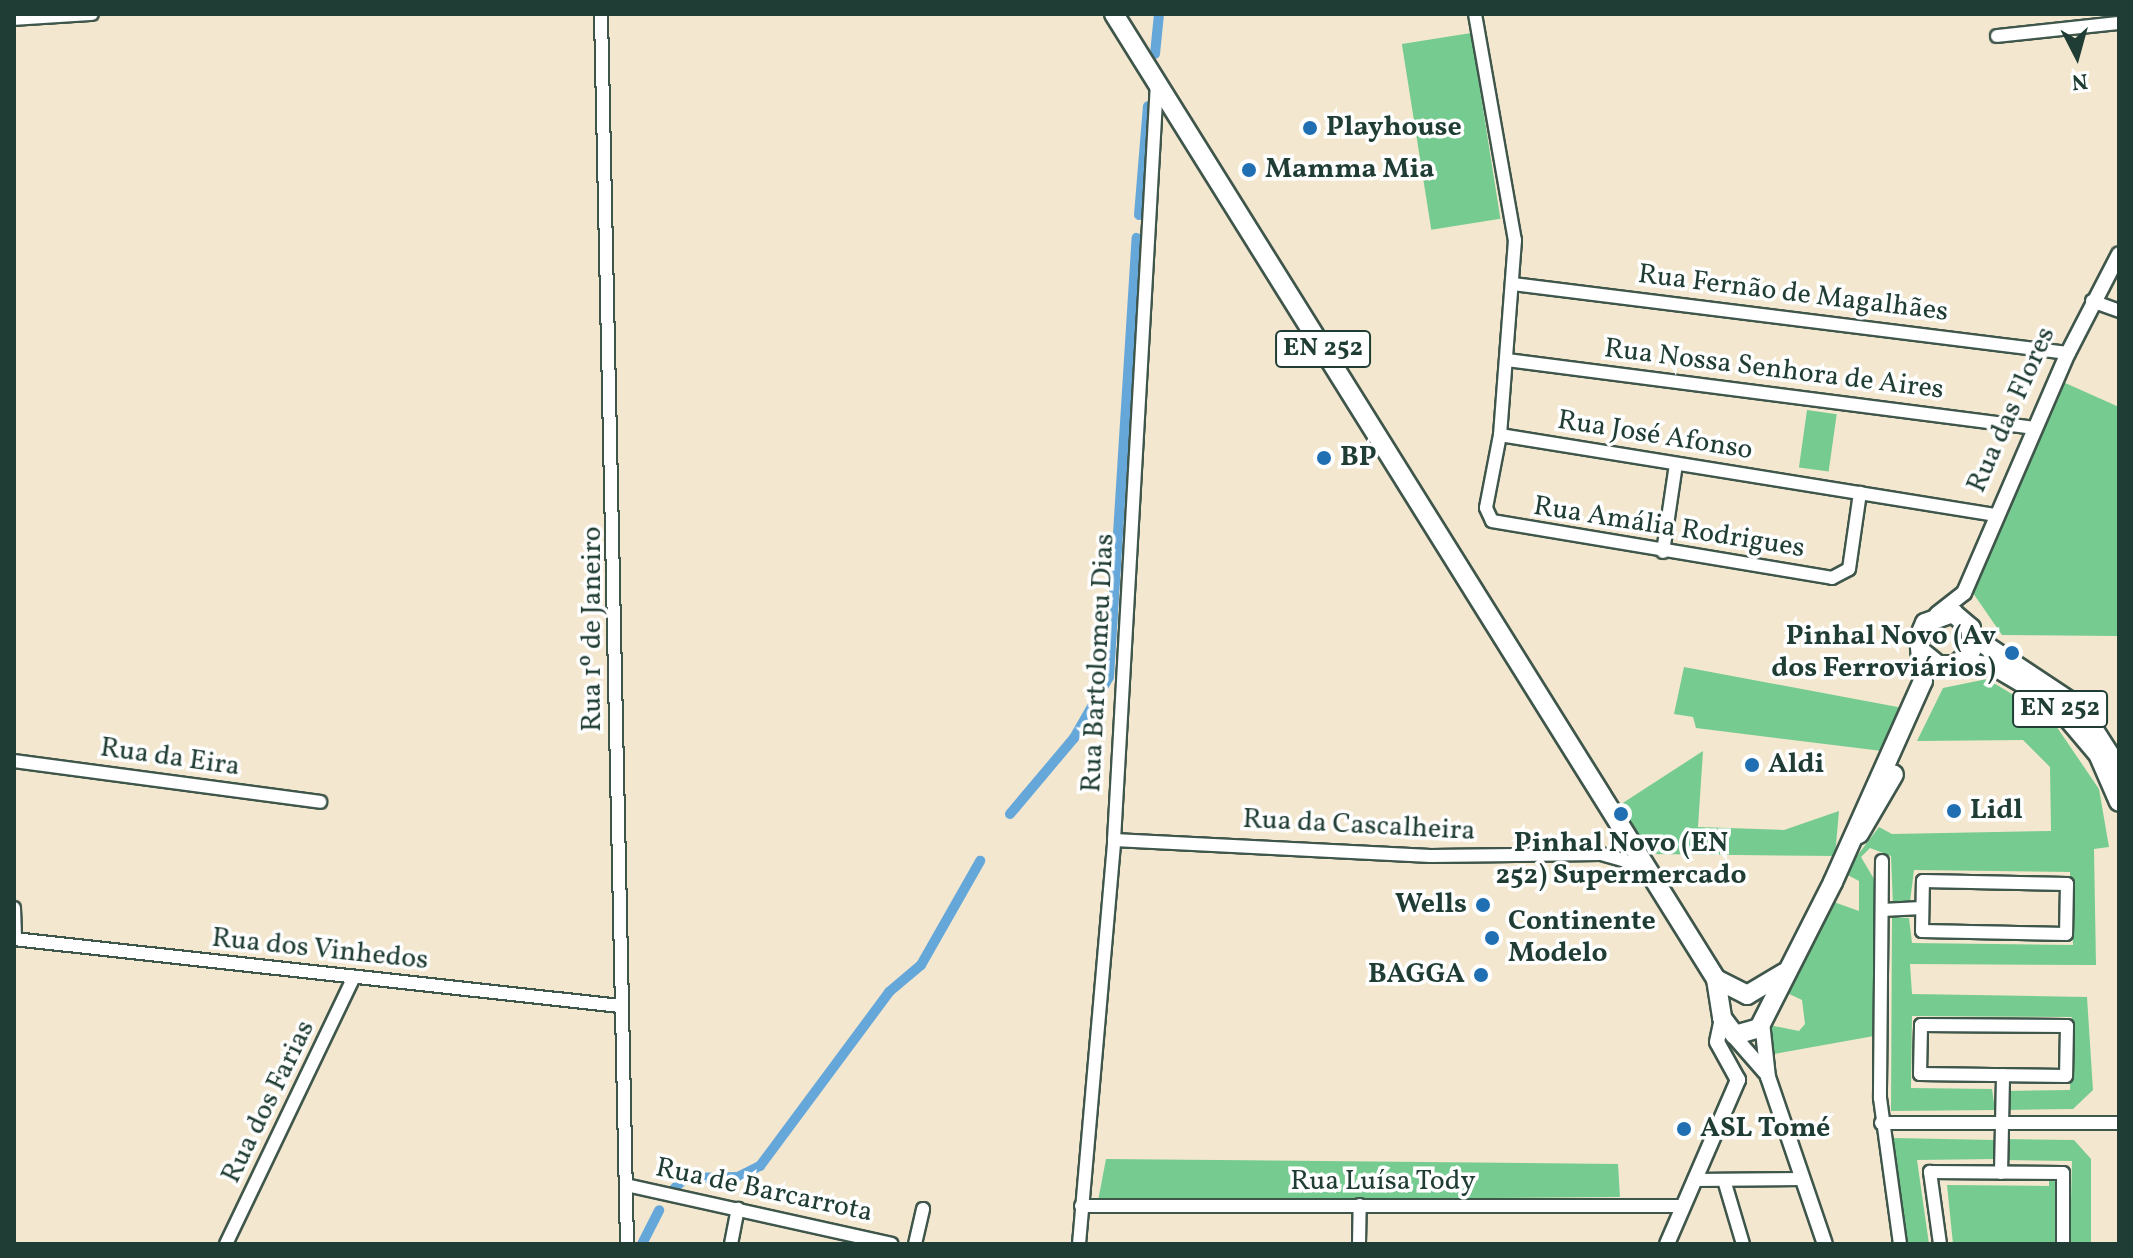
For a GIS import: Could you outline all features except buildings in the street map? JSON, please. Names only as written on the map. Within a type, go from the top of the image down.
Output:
[{"type":"main road","name":"EN 252","points":[[1114,14],[1716,979],[1724,1020]]},
{"type":"main road","name":"EN 252","points":[[1937,614],[1970,629],[2073,701],[2119,769]]},
{"type":"main road","points":[[1786,971],[1745,994],[1724,1020],[1748,1035],[1763,1020],[1849,845],[1923,681],[1921,630],[1937,614]]},
{"type":"main road","points":[[1849,845],[1875,816],[1929,687],[1956,664],[1970,629]]},
{"type":"main road","name":"EN 252","points":[[1922,652],[1956,664],[1997,668],[2053,701],[2098,754],[2119,802]]},
{"type":"main road","name":"EN 252","points":[[1716,979],[1745,994],[1763,1020]]},
{"type":"street","points":[[14,19],[92,14]]},
{"type":"street","name":"Rua 1º de Janeiro","points":[[601,14],[615,447],[620,1006],[627,1244]]},
{"type":"street","points":[[1475,14],[1515,240],[1500,435]]},
{"type":"street","points":[[1997,36],[2119,23]]},
{"type":"street","name":"Rua Bartolomeu Dias","points":[[1079,1244],[1114,840],[1157,83]]},
{"type":"street","name":"Rua das Flores","points":[[1964,593],[1995,515],[2068,353],[2092,301],[2119,254]]},
{"type":"street","name":"Rua Fernão de Magalhães","points":[[1513,284],[2068,353]]},
{"type":"street","points":[[2092,301],[2119,311]]},
{"type":"street","name":"Rua Nossa Senhora de Aires","points":[[1507,360],[2035,428]]},
{"type":"street","name":"Rua José Afonso","points":[[1500,435],[1995,515]]},
{"type":"street","name":"Rua Amália Rodrigues","points":[[1500,435],[1486,508],[1492,521],[1663,552],[1841,577],[1849,569],[1860,493]]},
{"type":"street","points":[[1663,552],[1676,464]]},
{"type":"street","points":[[1937,614],[1964,593],[1970,629]]},
{"type":"street","name":"Rua da Eira","points":[[14,761],[320,802]]},
{"type":"street","points":[[1601,854],[1620,843],[1621,827]]},
{"type":"street","name":"Rua da Cascalheira","points":[[1114,840],[1431,856],[1601,854],[1630,858],[1648,870]]},
{"type":"street","points":[[1882,861],[1881,1123],[1900,1244]]},
{"type":"street","points":[[1923,881],[2067,884],[2066,934],[1922,931],[1922,908],[1923,881]]},
{"type":"street","points":[[14,908],[14,939]]},
{"type":"street","points":[[1882,910],[1922,908]]},
{"type":"street","name":"Rua dos Vinhedos","points":[[14,939],[353,979],[620,1006]]},
{"type":"street","name":"Rua dos Farias","points":[[226,1244],[353,979]]},
{"type":"street","points":[[1667,1244],[1738,1080],[1717,1042],[1724,1020]]},
{"type":"street","name":"EN 252","points":[[1724,1020],[1768,1077]]},
{"type":"street","name":"EN 252","points":[[1763,1020],[1768,1077],[1825,1244]]},
{"type":"street","points":[[1921,1025],[2067,1026],[2066,1076],[2003,1075],[1920,1074],[1921,1025]]},
{"type":"street","points":[[2001,1173],[2003,1075]]},
{"type":"street","points":[[1881,1123],[2119,1123]]},
{"type":"street","points":[[1940,1244],[1930,1172],[2063,1173],[2063,1244]]},
{"type":"street","points":[[1694,1180],[1803,1179]]},
{"type":"street","points":[[1724,1180],[1743,1244]]},
{"type":"street","name":"Rua de Barcarrota","points":[[626,1185],[892,1244]]},
{"type":"street","points":[[1359,1244],[1360,1205]]},
{"type":"street","name":"Rua Luísa Tody","points":[[1081,1206],[1684,1206]]},
{"type":"street","points":[[731,1244],[738,1209]]},
{"type":"street","points":[[915,1244],[923,1209]]},
{"type":"green space","points":[[1471,33],[1500,219],[1431,230],[1402,44]]},
{"type":"green space","points":[[2063,382],[2119,407],[2119,636],[2002,635],[1973,593]]},
{"type":"green space","points":[[1807,410],[1837,414],[1829,472],[1799,467]]},
{"type":"green space","points":[[1684,667],[1903,708],[1882,751],[1696,728],[1693,717],[1674,714]]},
{"type":"green space","points":[[1987,679],[2050,717],[2099,789],[2109,847],[2094,849],[2096,965],[1910,964],[1912,994],[2087,997],[2093,1090],[2073,1109],[2007,1110],[2005,1091],[2070,1090],[2072,1017],[1912,1016],[1911,1088],[1992,1089],[1995,1110],[1891,1111],[1892,917],[1909,918],[1912,943],[2073,945],[2070,872],[1914,870],[1910,902],[1893,906],[1891,856],[1870,848],[1861,857],[1874,879],[1874,1036],[1774,1054],[1769,1025],[1799,1031],[1805,1024],[1802,1000],[1787,993],[1831,901],[1859,911],[1859,881],[1844,873],[1879,827],[1892,834],[2051,831],[2050,767],[2023,740],[1917,741],[1943,688]]},
{"type":"green space","points":[[1703,751],[1698,827],[1784,830],[1839,811],[1835,856],[1649,854],[1615,808]]},
{"type":"green space","points":[[1893,1138],[1995,1140],[1995,1159],[1917,1160],[1929,1244],[1907,1244]]},
{"type":"green space","points":[[2004,1139],[2074,1140],[2091,1159],[2091,1244],[2070,1244],[2072,1161],[2006,1160]]},
{"type":"green space","points":[[1106,1159],[1618,1164],[1620,1197],[1098,1201]]},
{"type":"green space","points":[[2049,1178],[2059,1184],[2059,1244],[1953,1244],[1947,1185],[2049,1186]]},
{"type":"waterway","points":[[1155,54],[1159,14]]},
{"type":"waterway","points":[[1139,215],[1148,106]]},
{"type":"waterway","points":[[1010,814],[1074,738],[1109,677],[1137,238]]},
{"type":"waterway","points":[[674,1189],[685,1178],[738,1177],[760,1166],[889,992],[921,965],[980,861]]},
{"type":"waterway","points":[[642,1244],[659,1210]]},
{"type":"place","name":"Playhouse","points":[[1310,128]]},
{"type":"place","name":"Mamma Mia","points":[[1249,170]]},
{"type":"place","name":"BP","points":[[1324,458]]},
{"type":"place","name":"Pinhal Novo (Av dos Ferroviários)","points":[[2012,653]]},
{"type":"place","name":"Aldi","points":[[1752,765]]},
{"type":"place","name":"Lidl","points":[[1954,811]]},
{"type":"place","name":"Pinhal Novo (EN 252) Supermercado","points":[[1621,814]]},
{"type":"place","name":"Wells","points":[[1483,905]]},
{"type":"place","name":"Continente Modelo","points":[[1492,938]]},
{"type":"place","name":"BAGGA","points":[[1481,975]]},
{"type":"place","name":"ASL Tomé","points":[[1684,1129]]}]
